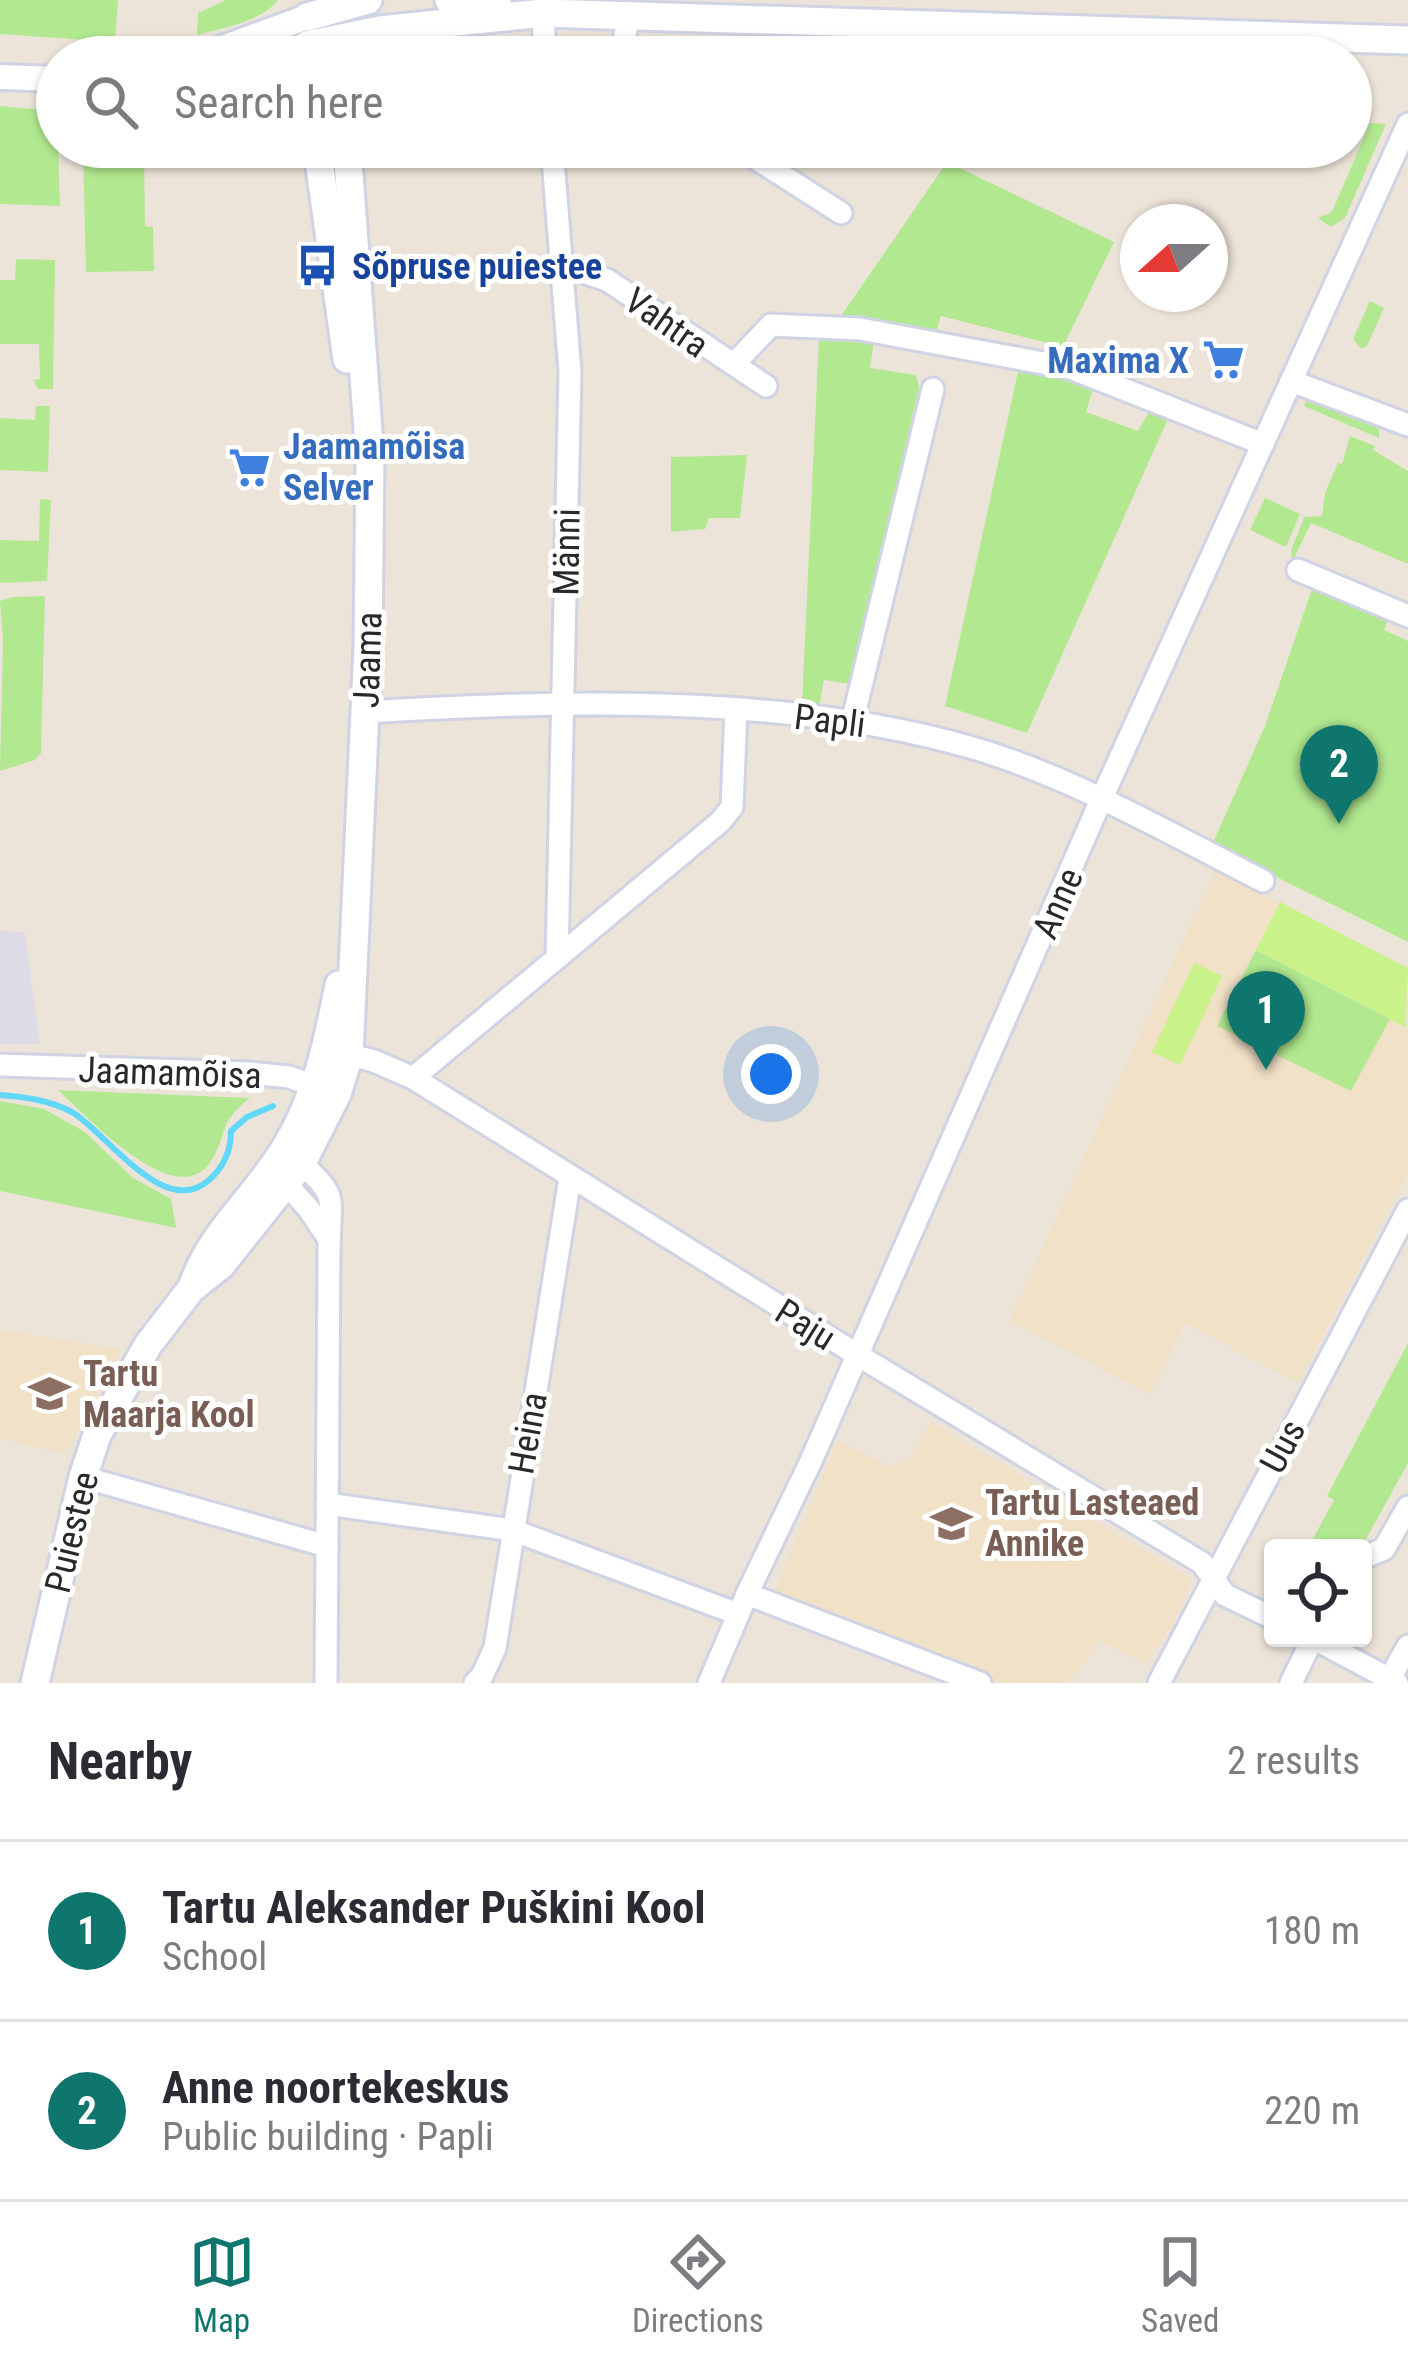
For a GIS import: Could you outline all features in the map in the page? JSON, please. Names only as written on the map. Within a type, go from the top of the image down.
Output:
[{"type":"main road","points":[[307,30],[336,3],[368,0]]},
{"type":"main road","points":[[449,0],[543,13],[1283,36]]},
{"type":"main road","points":[[336,3],[338,36]]},
{"type":"main road","points":[[405,36],[543,13]]},
{"type":"main road","points":[[1372,39],[1408,40]]},
{"type":"main road","name":"Jaama","points":[[319,168],[345,336],[357,462],[338,1052]]},
{"type":"main road","name":"Jaama","points":[[286,1165],[327,1091],[338,1052],[366,712],[370,457],[349,168]]},
{"type":"main road","name":"Puiestee","points":[[35,1683],[97,1435],[148,1345],[191,1289],[221,1264],[286,1165]]},
{"type":"street","points":[[543,13],[544,36]]},
{"type":"street","points":[[625,36],[629,15]]},
{"type":"street","points":[[0,76],[36,78]]},
{"type":"street","name":"Anne","points":[[709,1683],[1408,124]]},
{"type":"street","name":"Männi","points":[[555,168],[571,372],[557,958]]},
{"type":"street","points":[[771,168],[841,213]]},
{"type":"street","name":"Vahtra","points":[[564,266],[607,280],[766,386]]},
{"type":"street","points":[[734,364],[771,326],[860,329],[1070,368],[1263,445]]},
{"type":"street","points":[[1291,381],[1408,425]]},
{"type":"street","points":[[853,719],[933,389]]},
{"type":"street","points":[[1298,570],[1408,616]]},
{"type":"street","name":"Papli","points":[[366,712],[562,706],[736,710],[853,719],[976,749],[1101,800],[1263,881]]},
{"type":"street","points":[[412,1078],[721,821],[732,807],[736,710]]},
{"type":"street","name":"Paju","points":[[338,1052],[412,1078],[1202,1563],[1225,1595],[1264,1614]]},
{"type":"street","name":"Jaamamõisa","points":[[0,1064],[249,1072],[289,1077],[327,1091]]},
{"type":"street","points":[[286,1165],[333,1198],[326,1683]]},
{"type":"street","name":"Heina","points":[[475,1683],[494,1648],[570,1178]]},
{"type":"street","name":"Uus","points":[[1159,1683],[1398,1253],[1408,1210]]},
{"type":"street","points":[[83,1477],[327,1546]]},
{"type":"street","points":[[327,1504],[512,1530],[980,1683]]},
{"type":"street","points":[[1372,1555],[1384,1550],[1408,1507]]},
{"type":"street","points":[[1330,1647],[1394,1681],[1408,1646]]},
{"type":"street","points":[[1291,1683],[1309,1647]]},
{"type":"shaded area","points":[[1215,871],[1408,968],[1408,1172],[1298,1383],[1185,1323],[1151,1395],[1009,1321]]},
{"type":"shaded area","points":[[0,930],[25,933],[40,1044],[0,1044]]},
{"type":"shaded area","name":"Tartu Maarja Kool","points":[[0,1330],[122,1349],[65,1454],[0,1438]]},
{"type":"shaded area","name":"Tartu Lasteaed Annike","points":[[931,1422],[1191,1579],[1172,1627],[1145,1665],[1101,1641],[1068,1683],[997,1683],[772,1596],[838,1440],[892,1467],[910,1458]]},
{"type":"green space","points":[[0,0],[118,0],[115,36],[0,34]]},
{"type":"green space","points":[[226,0],[278,0],[251,19],[197,35],[198,13]]},
{"type":"green space","points":[[0,106],[36,109],[36,168],[59,168],[60,206],[0,204]]},
{"type":"green space","points":[[1372,123],[1386,124],[1372,156]]},
{"type":"green space","points":[[84,168],[144,168],[145,226],[153,227],[154,271],[86,272]]},
{"type":"green space","points":[[943,168],[960,168],[1114,242],[1063,347],[941,316],[935,336],[839,319]]},
{"type":"green space","points":[[1351,168],[1367,168],[1345,218],[1331,227],[1318,218],[1332,212]]},
{"type":"green space","points":[[16,259],[55,260],[53,389],[38,389],[33,380],[40,379],[39,344],[0,344],[0,280],[15,280]]},
{"type":"green space","points":[[1370,301],[1384,308],[1367,346],[1361,349],[1353,339]]},
{"type":"green space","points":[[819,336],[874,340],[870,368],[916,375],[919,387],[851,684],[824,680],[819,707],[802,705]]},
{"type":"green space","points":[[1019,367],[1093,389],[1086,412],[1138,431],[1149,412],[1168,419],[1027,733],[945,706]]},
{"type":"green space","points":[[1308,396],[1379,425],[1379,438],[1304,406]]},
{"type":"green space","points":[[36,406],[50,406],[48,472],[0,470],[0,418],[35,420]]},
{"type":"green space","points":[[1350,436],[1375,446],[1373,450],[1408,471],[1408,564],[1311,523],[1295,556],[1314,566],[1292,559],[1304,517],[1322,516],[1325,493],[1338,463],[1342,464]]},
{"type":"green space","points":[[747,455],[740,518],[709,518],[705,529],[671,532],[671,457]]},
{"type":"green space","points":[[1265,498],[1300,514],[1286,547],[1250,530]]},
{"type":"green space","points":[[40,499],[51,500],[47,581],[0,583],[0,540],[39,541]]},
{"type":"green space","points":[[1314,583],[1390,615],[1384,630],[1408,641],[1408,942],[1212,845],[1265,726]]},
{"type":"green space","points":[[45,596],[41,753],[35,760],[0,771],[0,601]]},
{"type":"green space","points":[[1280,902],[1408,968],[1405,1027],[1256,950]]},
{"type":"green space","points":[[1256,950],[1390,1019],[1351,1091],[1217,1026]]},
{"type":"green space","points":[[1194,963],[1222,976],[1180,1065],[1152,1052]]},
{"type":"green space","points":[[58,1090],[250,1098],[227,1122],[211,1161],[196,1175],[177,1176],[133,1156]]},
{"type":"green space","points":[[0,1101],[44,1109],[85,1132],[133,1178],[171,1199],[176,1228],[0,1191]]},
{"type":"green space","points":[[1408,1343],[1408,1463],[1366,1539],[1313,1539],[1334,1500],[1327,1496]]},
{"type":"waterway","points":[[0,1095],[37,1100],[72,1112],[137,1169],[174,1189],[192,1189],[209,1180],[226,1158],[231,1131],[247,1117],[273,1106]]},
{"type":"place","name":"Sõpruse puiestee","points":[[318,266]]},
{"type":"place","name":"Maxima X","points":[[1223,360]]},
{"type":"place","name":"Jaamamõisa Selver","points":[[249,467]]},
{"type":"place","name":"Anne noortekeskus","points":[[1339,824]]},
{"type":"place","name":"Tartu Aleksander Puškini Kool","points":[[1266,1070]]},
{"type":"place","name":"Tartu Maarja Kool","points":[[49,1394]]},
{"type":"place","name":"Tartu Lasteaed Annike","points":[[951,1523]]}]
